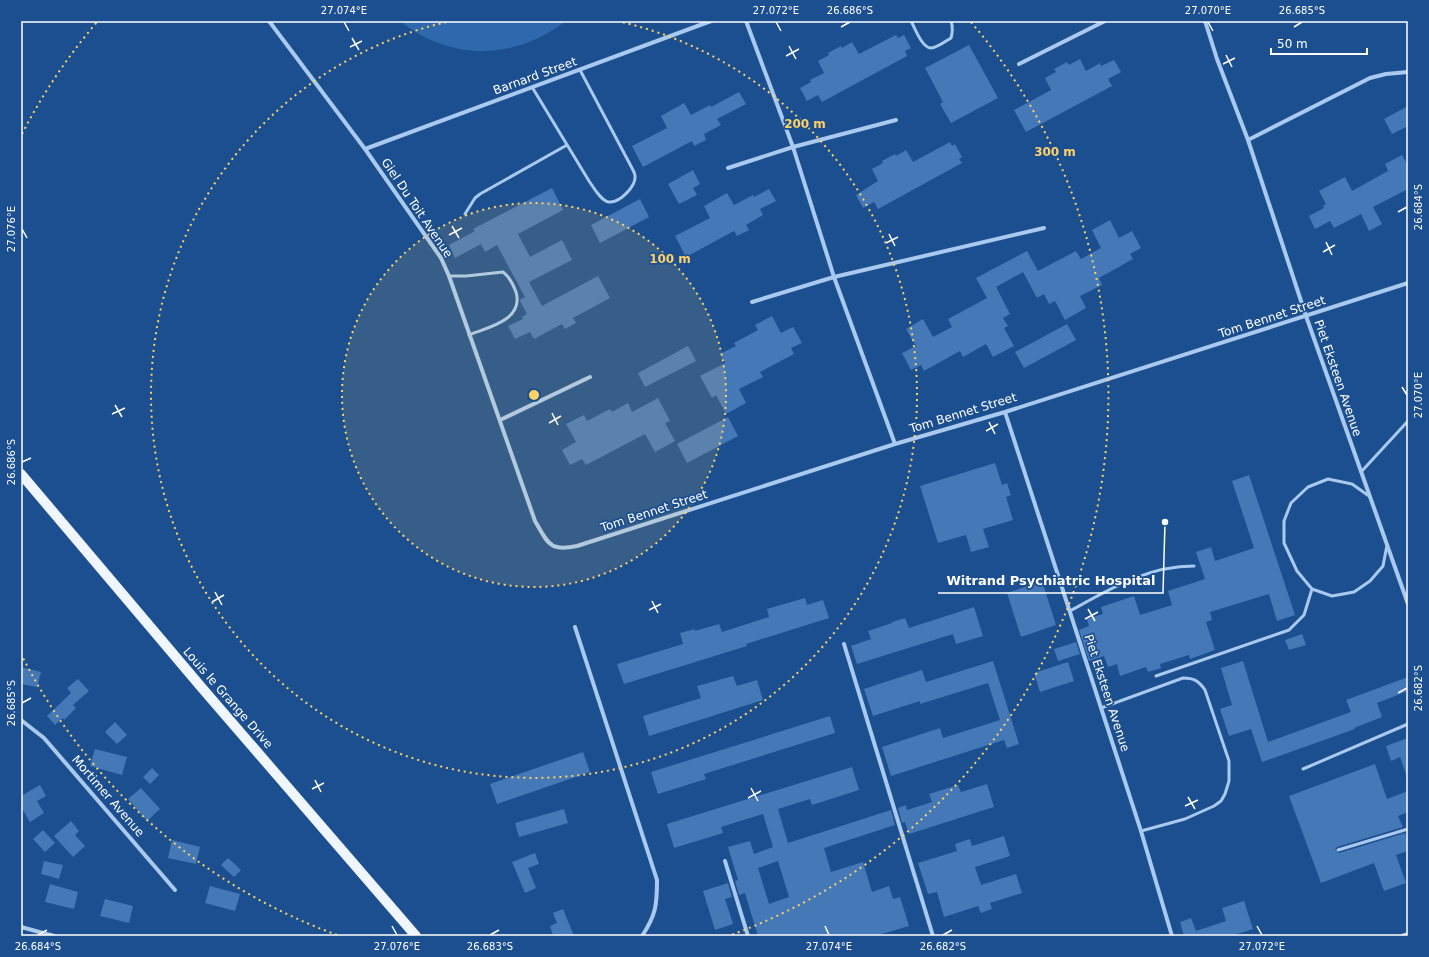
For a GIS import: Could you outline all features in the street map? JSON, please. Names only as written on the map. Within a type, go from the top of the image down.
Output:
[{"type":"main road","name":"Louis le Grange Drive","points":[[21,474],[197,682],[416,936]]},
{"type":"street","name":"Giel Du Toit Avenue","points":[[269,21],[365,149],[441,258],[449,276],[535,521]]},
{"type":"street","name":"Barnard Street","points":[[365,149],[711,21]]},
{"type":"street","points":[[746,21],[793,147],[834,277],[895,444]]},
{"type":"street","points":[[1020,64],[1106,21]]},
{"type":"street","name":"Piet Eksteen Avenue","points":[[1205,21],[1217,58],[1248,140],[1306,316],[1408,604]]},
{"type":"street","points":[[1248,140],[1370,78],[1386,74],[1408,72]]},
{"type":"street","points":[[728,168],[793,147],[896,120]]},
{"type":"street","points":[[752,302],[834,277],[1044,228]]},
{"type":"street","name":"Tom Bennet Street","points":[[535,521],[546,540],[551,545],[568,548],[895,444],[1005,412],[1408,283]]},
{"type":"street","points":[[500,420],[590,378]]},
{"type":"street","name":"Piet Eksteen Avenue","points":[[1005,412],[1141,831],[1172,936]]},
{"type":"street","points":[[575,627],[657,880],[657,903],[651,923],[642,936]]},
{"type":"street","points":[[844,644],[933,936]]},
{"type":"street","name":"Mortimer Avenue","points":[[21,720],[44,738],[175,890]]},
{"type":"street","points":[[725,861],[748,936]]},
{"type":"street","points":[[21,927],[51,936]]},
{"type":"street","points":[[1402,936],[1408,934]]},
{"type":"lane","points":[[911,21],[922,42],[927,47],[932,48],[951,38],[953,26],[951,21]]},
{"type":"lane","points":[[532,87],[589,181],[605,200],[609,202],[615,201],[623,196],[633,184],[635,177],[634,170],[580,70]]},
{"type":"lane","points":[[465,214],[475,198],[480,194],[566,145]]},
{"type":"lane","points":[[449,276],[466,276],[503,272],[508,275],[513,284],[518,302],[514,312],[494,326],[469,335]]},
{"type":"lane","points":[[1361,472],[1408,421]]},
{"type":"lane","points":[[1369,496],[1352,484],[1328,479],[1308,487],[1291,502],[1284,521],[1284,543],[1297,571],[1312,589],[1332,596],[1354,592],[1370,581],[1383,566],[1387,545]]},
{"type":"lane","points":[[1070,611],[1122,582],[1155,570],[1177,566],[1194,566]]},
{"type":"lane","points":[[1156,676],[1289,630],[1304,615],[1312,589]]},
{"type":"lane","points":[[1101,708],[1183,678],[1195,679],[1205,690],[1229,761],[1229,781],[1227,788],[1220,801],[1214,806],[1185,819],[1141,831]]},
{"type":"lane","points":[[1304,769],[1408,724]]},
{"type":"lane","points":[[1338,850],[1408,829]]},
{"type":"shaded area","points":[[400,21],[566,21],[546,34],[526,43],[505,49],[483,51],[461,49],[440,44],[420,34]]},
{"type":"building","points":[[896,35],[898,38],[904,35],[911,48],[905,51],[907,56],[822,102],[818,95],[807,101],[800,88],[811,82],[810,80],[824,73],[818,61],[829,55],[828,53],[841,46],[842,48],[852,42],[859,54]]},
{"type":"building","points":[[969,45],[998,98],[951,123],[940,104],[943,102],[925,68]]},
{"type":"building","points":[[1080,59],[1086,71],[1100,63],[1101,66],[1114,60],[1121,72],[1108,79],[1112,86],[1026,132],[1014,110],[1051,90],[1045,78],[1056,72],[1054,69],[1067,62],[1069,65]]},
{"type":"building","points":[[739,92],[746,104],[717,119],[721,125],[704,134],[706,140],[694,146],[692,141],[643,167],[632,146],[667,128],[661,116],[684,103],[691,115],[710,105],[711,107]]},
{"type":"building","points":[[1408,106],[1408,126],[1392,134],[1384,119]]},
{"type":"building","points":[[950,142],[952,146],[955,144],[962,157],[959,159],[962,163],[878,209],[874,202],[863,208],[856,195],[878,181],[872,169],[883,163],[882,161],[895,154],[896,156],[906,150],[913,162]]},
{"type":"building","points":[[1402,155],[1408,166],[1408,189],[1373,207],[1382,224],[1369,231],[1361,214],[1334,228],[1330,221],[1315,229],[1309,216],[1324,208],[1323,206],[1326,204],[1319,191],[1345,177],[1352,191],[1388,171],[1385,164]]},
{"type":"building","points":[[693,170],[700,184],[693,188],[697,195],[679,204],[668,184]]},
{"type":"building","points":[[552,188],[563,210],[518,234],[530,257],[562,240],[572,260],[529,282],[542,306],[598,276],[610,298],[573,318],[576,323],[565,329],[562,324],[534,339],[530,332],[515,339],[508,326],[523,319],[522,317],[527,314],[520,301],[525,297],[497,245],[485,252],[481,244],[455,258],[449,245],[475,231],[473,229]]},
{"type":"building","points":[[769,189],[776,201],[760,209],[763,215],[746,225],[749,230],[737,236],[734,231],[686,257],[675,236],[710,218],[704,206],[727,193],[734,205]]},
{"type":"building","points":[[640,199],[649,217],[600,243],[591,225]]},
{"type":"building","points":[[1110,220],[1119,238],[1132,231],[1141,248],[1130,254],[1133,259],[1099,278],[1102,285],[1080,296],[1086,308],[1065,320],[1055,301],[1049,304],[1044,294],[1037,298],[1023,272],[996,287],[1010,314],[1003,318],[1008,326],[1004,328],[1014,346],[993,357],[986,344],[963,357],[960,351],[924,371],[921,365],[911,370],[902,353],[916,346],[906,329],[923,319],[933,337],[952,327],[948,319],[987,298],[976,278],[1027,251],[1038,271],[1076,251],[1081,259],[1101,248],[1092,230]]},
{"type":"building","points":[[772,316],[781,333],[793,327],[802,343],[791,348],[794,354],[760,372],[763,377],[739,389],[746,403],[726,414],[716,395],[712,398],[700,376],[725,363],[720,354],[736,346],[734,343],[758,330],[755,325]]},
{"type":"building","points":[[1067,324],[1076,340],[1024,368],[1015,352]]},
{"type":"building","points":[[688,346],[696,361],[645,387],[638,373]]},
{"type":"building","points":[[658,398],[670,421],[665,423],[675,441],[655,452],[645,434],[586,465],[582,459],[570,465],[562,450],[576,442],[566,424],[584,415],[587,421],[610,409],[612,412],[628,403],[632,412]]},
{"type":"building","points":[[728,417],[738,436],[687,463],[677,444]]},
{"type":"building","points":[[995,463],[1002,485],[1007,483],[1011,495],[1006,497],[1013,520],[983,529],[989,547],[971,552],[966,535],[938,543],[920,486]]},
{"type":"building","points":[[1249,475],[1295,615],[1277,621],[1269,594],[1210,612],[1212,620],[1206,622],[1215,650],[1190,659],[1189,655],[1160,664],[1161,668],[1148,672],[1146,667],[1120,676],[1117,664],[1108,667],[1104,656],[1089,661],[1079,630],[1089,626],[1087,619],[1103,614],[1101,607],[1134,596],[1140,615],[1172,605],[1168,591],[1205,579],[1196,552],[1211,547],[1215,561],[1254,548],[1232,481]]},
{"type":"building","points":[[1042,581],[1056,625],[1021,637],[1007,593]]},
{"type":"building","points":[[805,598],[807,605],[823,600],[829,618],[746,644],[747,646],[624,684],[617,664],[683,644],[680,633],[695,629],[695,631],[719,624],[722,632],[769,617],[767,609]]},
{"type":"building","points":[[974,607],[983,636],[956,644],[953,634],[857,664],[851,646],[871,639],[868,631],[905,618],[909,628]]},
{"type":"building","points":[[1302,634],[1306,645],[1289,650],[1285,640]]},
{"type":"building","points":[[1076,642],[1080,654],[1058,661],[1054,649]]},
{"type":"building","points":[[993,661],[1019,744],[1007,748],[1004,740],[891,776],[882,747],[940,728],[943,738],[1000,720],[988,683],[920,704],[920,701],[873,716],[864,689],[922,670],[926,682]]},
{"type":"building","points":[[1243,661],[1268,742],[1351,712],[1346,700],[1408,677],[1408,691],[1377,703],[1382,717],[1354,728],[1355,729],[1262,762],[1251,729],[1229,736],[1220,709],[1232,705],[1221,668]]},
{"type":"building","points":[[1068,662],[1074,681],[1040,692],[1034,673]]},
{"type":"building","points":[[21,667],[41,672],[37,687],[21,684]]},
{"type":"building","points":[[733,676],[737,686],[757,680],[763,700],[649,736],[643,716],[701,698],[697,686]]},
{"type":"building","points":[[78,679],[89,691],[73,705],[76,708],[64,720],[63,718],[55,725],[47,716],[71,693],[67,688]]},
{"type":"building","points":[[830,716],[835,733],[704,774],[706,779],[658,794],[651,772]]},
{"type":"building","points":[[115,722],[127,735],[117,744],[105,732]]},
{"type":"building","points":[[1408,738],[1407,777],[1400,757],[1391,761],[1386,746]]},
{"type":"building","points":[[95,749],[127,757],[122,775],[90,766]]},
{"type":"building","points":[[583,752],[590,772],[497,804],[490,784]]},
{"type":"building","points":[[1375,764],[1387,799],[1408,791],[1408,812],[1398,816],[1403,827],[1337,847],[1335,850],[1339,853],[1405,833],[1408,841],[1408,851],[1396,855],[1406,883],[1384,891],[1374,863],[1321,883],[1289,796]]},
{"type":"building","points":[[852,767],[859,790],[812,805],[810,799],[778,809],[788,843],[891,810],[895,825],[824,848],[831,872],[863,862],[872,892],[889,886],[893,899],[900,897],[909,926],[875,936],[758,936],[745,893],[739,895],[735,881],[738,880],[728,847],[750,841],[754,854],[773,847],[763,814],[721,827],[723,833],[674,848],[667,824]],"holes":[[[778,861],[789,897],[769,904],[758,868]]]},
{"type":"building","points":[[152,768],[159,775],[150,784],[143,777]]},
{"type":"building","points":[[987,784],[994,807],[909,834],[905,822],[902,823],[898,808],[906,805],[907,810],[932,802],[929,794],[958,785],[961,792]]},
{"type":"building","points":[[40,785],[46,796],[37,801],[44,813],[30,822],[21,807],[21,796]]},
{"type":"building","points":[[141,788],[160,809],[147,821],[128,799]]},
{"type":"building","points":[[564,809],[568,823],[519,837],[515,823]]},
{"type":"building","points":[[71,821],[79,831],[75,835],[85,846],[73,857],[54,836]]},
{"type":"building","points":[[43,830],[55,843],[45,852],[33,839]]},
{"type":"building","points":[[1004,836],[1010,856],[975,867],[981,885],[1016,874],[1022,893],[990,903],[992,909],[981,913],[978,906],[944,917],[937,892],[928,894],[918,863],[957,851],[955,844],[970,839],[972,846]]},
{"type":"building","points":[[172,840],[200,847],[196,864],[168,858]]},
{"type":"building","points":[[535,853],[539,864],[528,868],[536,888],[525,893],[512,862]]},
{"type":"building","points":[[228,858],[241,870],[234,877],[221,865]]},
{"type":"building","points":[[44,861],[63,865],[59,879],[41,874]]},
{"type":"building","points":[[728,883],[732,897],[725,899],[733,924],[715,930],[703,891]]},
{"type":"building","points":[[50,884],[78,892],[74,909],[45,902]]},
{"type":"building","points":[[210,886],[240,894],[235,911],[205,903]]},
{"type":"building","points":[[105,899],[133,906],[129,923],[100,916]]},
{"type":"building","points":[[1244,901],[1253,929],[1231,936],[1184,936],[1180,922],[1191,918],[1196,931],[1226,921],[1222,908]]},
{"type":"building","points":[[563,909],[574,936],[553,936],[550,926],[557,923],[553,913]]},
{"type":"place","name":"Witrand Psychiatric Hospital","points":[[1165,522]]}]
